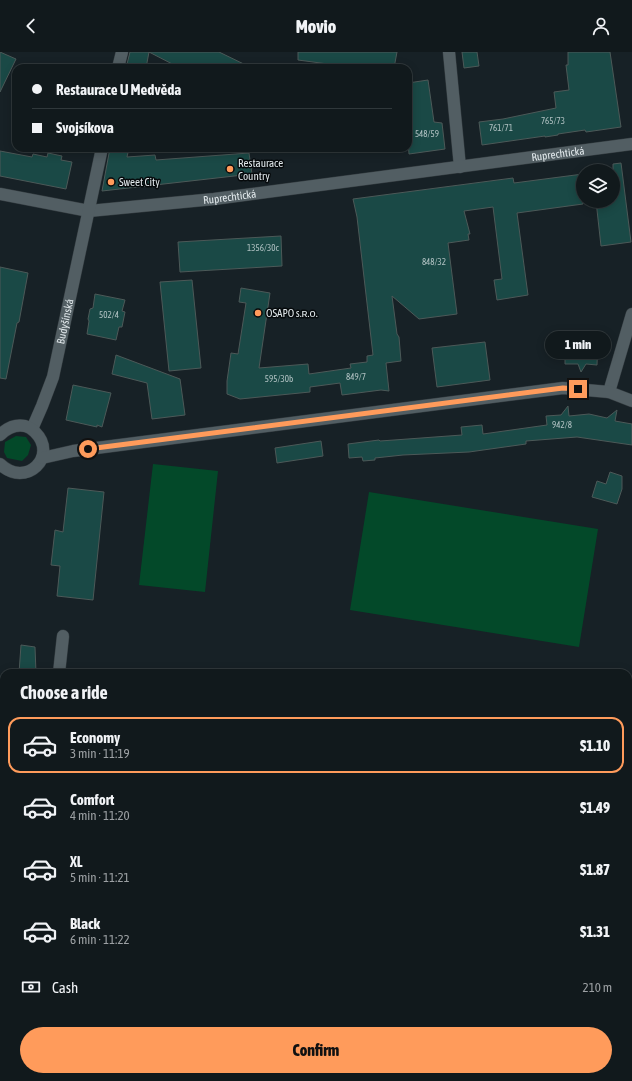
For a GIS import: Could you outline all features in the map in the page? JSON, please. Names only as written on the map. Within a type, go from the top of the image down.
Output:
[{"type":"street","points":[[119,64],[122,52]]},
{"type":"street","points":[[449,52],[460,167]]},
{"type":"street","name":"Ruprechtická","points":[[0,194],[89,211],[214,199],[632,144]]},
{"type":"street","name":"Budyšínská","points":[[32,429],[53,377],[101,152]]},
{"type":"street","points":[[609,392],[632,314]]},
{"type":"street","points":[[42,458],[88,449],[563,388],[609,392],[632,401]]},
{"type":"street","points":[[0,435],[5,430],[12,427],[20,426],[32,429],[39,436],[43,443],[44,450],[39,464],[33,470],[26,473],[12,473],[0,464]]},
{"type":"street","points":[[59,669],[63,636]]},
{"type":"green space","points":[[16,436],[26,437],[31,445],[28,455],[22,461],[7,458],[4,452],[5,442]]},
{"type":"green space","points":[[153,464],[218,471],[205,592],[139,585]]},
{"type":"green space","points":[[369,492],[598,529],[579,647],[350,610]]},
{"type":"building","points":[[0,52],[16,59],[14,64],[12,64],[12,67],[0,92]]},
{"type":"building","points":[[130,52],[149,52],[147,64],[127,64]]},
{"type":"building","points":[[149,52],[219,52],[244,64],[172,64]]},
{"type":"building","points":[[298,52],[397,52],[395,64],[328,64],[298,60]]},
{"type":"building","points":[[462,52],[477,52],[479,66],[464,68]]},
{"type":"building","points":[[568,52],[610,52],[621,127],[586,132],[585,130],[482,145],[479,122],[503,119],[556,108],[554,92],[569,90],[566,65],[568,65]]},
{"type":"building","points":[[428,80],[434,122],[442,123],[445,149],[409,154],[409,152],[412,152],[412,82]]},
{"type":"building","points":[[0,151],[32,157],[33,154],[47,157],[48,153],[62,156],[61,160],[72,162],[66,189],[0,176]]},
{"type":"building","points":[[109,152],[128,152],[127,157],[155,155],[156,160],[249,153],[252,174],[102,191]]},
{"type":"building","points":[[621,163],[631,242],[601,246],[597,208],[620,208],[620,164],[613,164]]},
{"type":"building","points":[[576,175],[576,205],[517,213],[528,295],[497,300],[494,280],[502,279],[493,207],[464,211],[470,234],[468,234],[469,240],[448,243],[457,314],[419,319],[392,296],[397,334],[399,337],[401,361],[386,363],[389,391],[381,390],[342,395],[340,383],[310,387],[310,392],[240,399],[227,394],[227,381],[231,353],[238,354],[246,303],[239,302],[241,288],[270,293],[259,368],[308,364],[309,374],[351,368],[350,364],[367,362],[367,356],[373,355],[357,217],[353,199],[513,178],[514,183]]},
{"type":"building","points":[[281,236],[282,266],[180,272],[178,242]]},
{"type":"building","points":[[0,267],[28,273],[6,379],[0,378]]},
{"type":"building","points":[[192,280],[201,368],[169,371],[160,282]]},
{"type":"building","points":[[95,294],[125,300],[122,311],[125,312],[122,327],[119,327],[116,340],[87,334],[90,309],[93,308]]},
{"type":"building","points":[[565,338],[598,339],[597,365],[586,364],[581,372],[578,364],[565,364],[565,355],[561,350],[565,347]]},
{"type":"building","points":[[485,342],[490,380],[437,387],[432,348]]},
{"type":"building","points":[[116,355],[180,379],[185,415],[152,419],[147,383],[112,374]]},
{"type":"building","points":[[73,385],[111,393],[102,427],[66,420]]},
{"type":"building","points":[[568,406],[569,416],[589,414],[607,418],[617,410],[615,421],[632,424],[632,445],[577,437],[526,441],[526,444],[469,452],[403,455],[363,461],[362,457],[349,458],[348,444],[379,440],[462,435],[461,427],[482,425],[483,434],[547,425],[546,416],[561,415]]},
{"type":"building","points":[[321,441],[323,456],[277,463],[275,448]]},
{"type":"building","points":[[610,472],[622,476],[622,489],[617,504],[592,497],[597,481],[606,484]]},
{"type":"building","points":[[68,488],[104,492],[93,600],[57,596],[60,566],[51,565],[55,530],[63,532]]},
{"type":"building","points":[[21,645],[35,647],[36,669],[19,669]]},
{"type":"place","name":"Restaurace Country","points":[[230,169]]},
{"type":"place","name":"Sweet City","points":[[111,182]]},
{"type":"place","name":"OSAPO s.ʀ.ᴏ.","points":[[258,313]]},
{"type":"route","points":[[88,449],[563,388],[578,389]]}]
